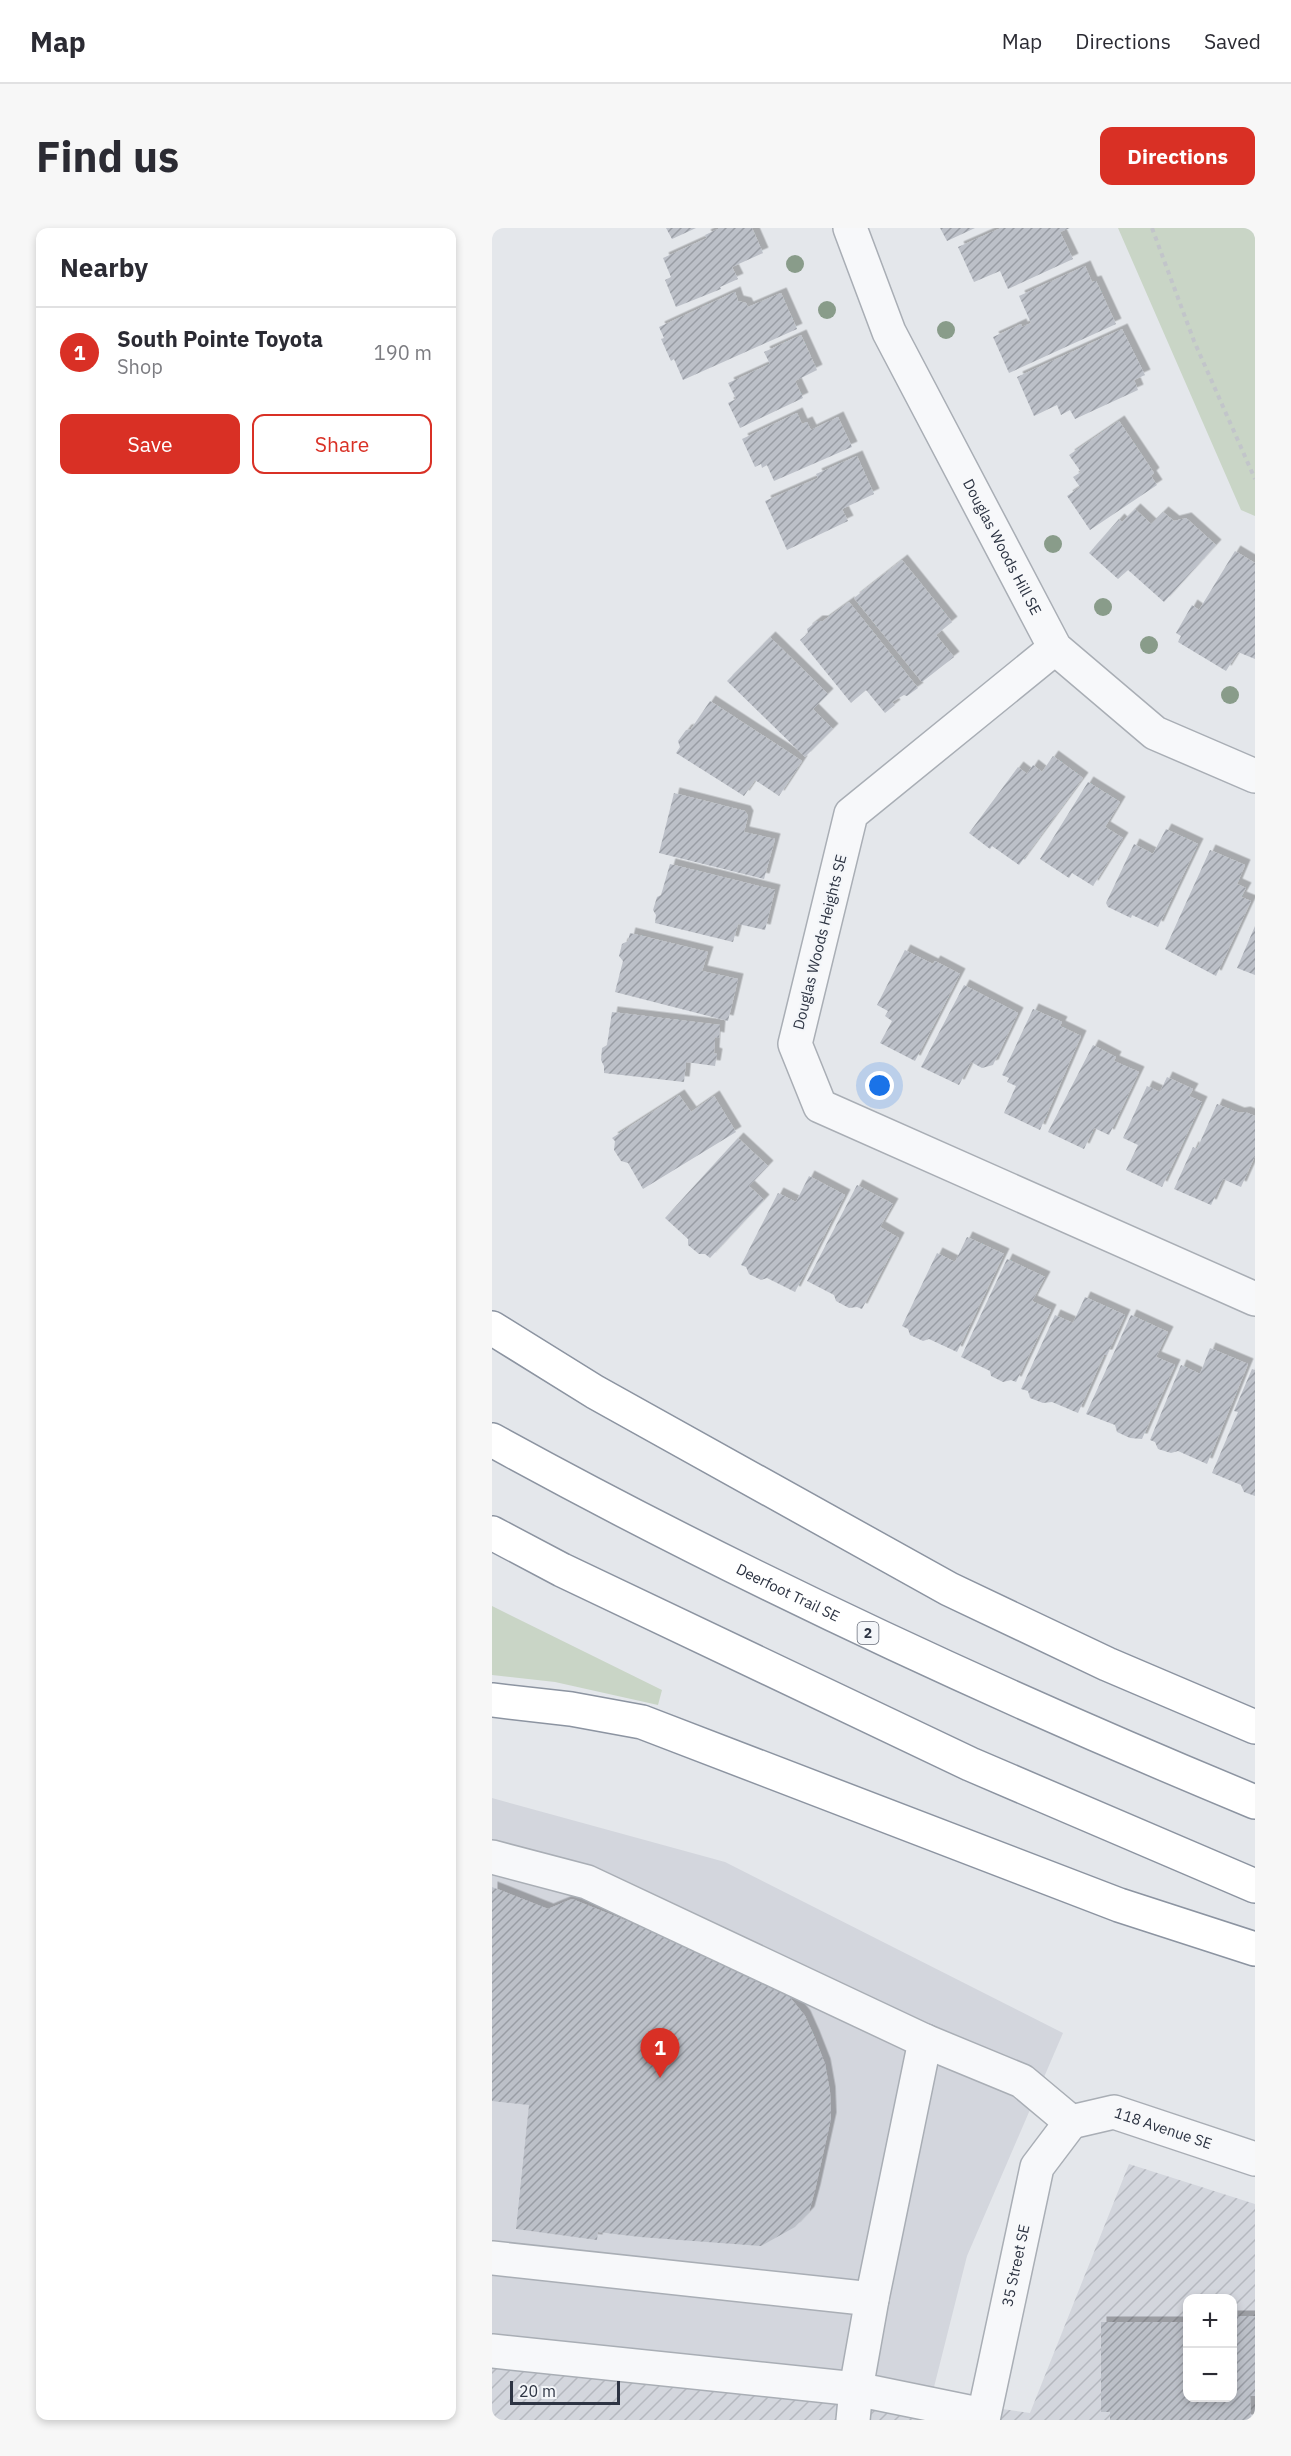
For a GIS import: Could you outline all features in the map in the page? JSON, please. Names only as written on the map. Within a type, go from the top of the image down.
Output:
[{"type":"highway","points":[[492,1328],[595,1392],[949,1588],[1107,1664],[1255,1726]]},
{"type":"highway","name":"Deerfoot Trail SE","points":[[492,1440],[597,1498],[837,1619],[1004,1695],[1255,1802]]},
{"type":"highway","points":[[492,1533],[562,1570],[970,1764],[1255,1886]]},
{"type":"highway","points":[[492,1700],[572,1708],[642,1722],[1119,1905],[1255,1948]]},
{"type":"street","name":"Douglas Woods Hill SE","points":[[850,228],[889,332],[1055,648],[1155,733],[1255,776]]},
{"type":"street","name":"Douglas Woods Heights SE","points":[[1055,648],[850,814],[795,1044],[820,1106],[1255,1299]]},
{"type":"street","points":[[492,1857],[587,1882],[925,2041],[1022,2081],[1071,2122]]},
{"type":"street","points":[[855,2404],[872,2299],[925,2041]]},
{"type":"street","name":"118 Avenue SE","points":[[1071,2122],[1114,2112],[1255,2159]]},
{"type":"street","name":"35 Street SE","points":[[983,2418],[1037,2167],[1071,2122]]},
{"type":"street","points":[[492,2258],[872,2299]]},
{"type":"street","points":[[492,2351],[855,2404],[983,2418]]},
{"type":"path","points":[[1152,228],[1194,341],[1255,479]]},
{"type":"shaded area","points":[[492,1798],[725,1862],[1063,2033],[967,2256],[931,2399],[492,2334]]},
{"type":"shaded area","points":[[1129,2164],[1255,2204],[1255,2420],[492,2420],[492,2334],[1030,2413]]},
{"type":"green space","points":[[1118,228],[1255,228],[1255,516],[1241,510]]},
{"type":"green space","points":[[492,1606],[662,1690],[658,1705],[555,1682],[492,1675]]},
{"type":"building","points":[[666,228],[696,228],[672,239]]},
{"type":"building","points":[[720,228],[752,228],[763,253],[732,267],[738,279],[720,287],[721,289],[676,307],[665,280],[671,277],[663,258],[707,238],[705,235]]},
{"type":"building","points":[[940,228],[975,228],[947,241]]},
{"type":"building","points":[[1001,228],[1070,228],[1060,232],[1073,259],[1008,289],[1000,271],[974,282],[958,247]]},
{"type":"building","points":[[1085,266],[1092,282],[1096,281],[1116,324],[1009,373],[993,337],[1021,324],[1022,327],[1031,323],[1019,296]]},
{"type":"building","points":[[735,292],[738,301],[746,303],[748,307],[781,293],[797,329],[683,380],[674,359],[671,361],[661,339],[664,338],[659,327]]},
{"type":"building","points":[[1122,329],[1145,375],[1134,380],[1138,390],[1075,419],[1070,410],[1061,415],[1057,405],[1034,416],[1017,377]]},
{"type":"building","points":[[801,335],[817,370],[795,381],[803,398],[740,428],[728,403],[736,399],[728,383],[770,364],[764,352]]},
{"type":"building","points":[[797,413],[802,424],[807,422],[811,430],[838,417],[852,447],[774,481],[767,465],[762,468],[761,464],[755,467],[742,439]]},
{"type":"building","points":[[1119,421],[1154,473],[1151,476],[1157,485],[1090,530],[1067,496],[1080,487],[1073,477],[1081,472],[1069,455]]},
{"type":"building","points":[[857,456],[874,494],[842,509],[848,521],[787,550],[765,501],[818,478],[816,474]]},
{"type":"building","points":[[1135,509],[1151,524],[1163,512],[1174,521],[1186,518],[1216,545],[1164,602],[1128,570],[1118,579],[1089,553],[1119,519],[1122,522]]},
{"type":"building","points":[[1235,551],[1255,563],[1255,659],[1238,652],[1226,671],[1178,642],[1181,636],[1176,633],[1192,605],[1199,610]]},
{"type":"building","points":[[902,560],[952,622],[936,635],[954,657],[922,682],[854,598]]},
{"type":"building","points":[[849,602],[918,688],[907,696],[904,695],[892,702],[895,705],[885,713],[866,690],[851,703],[800,640],[808,633],[807,629],[817,621],[823,621]]},
{"type":"building","points":[[770,637],[828,694],[813,709],[833,729],[805,757],[727,681]]},
{"type":"building","points":[[710,701],[802,761],[779,796],[755,780],[744,796],[676,753],[680,747],[678,741],[686,730],[691,729]]},
{"type":"building","points":[[1053,756],[1083,778],[1019,865],[992,846],[990,849],[969,833],[1018,767],[1027,774],[1033,765],[1042,772]]},
{"type":"building","points":[[1088,782],[1120,802],[1105,827],[1123,838],[1093,886],[1072,873],[1069,878],[1040,859]]},
{"type":"building","points":[[674,793],[745,811],[748,816],[744,832],[775,839],[764,879],[659,853]]},
{"type":"building","points":[[1166,829],[1198,844],[1158,927],[1132,915],[1131,918],[1108,907],[1106,903],[1134,844],[1153,854]]},
{"type":"building","points":[[1210,850],[1245,865],[1237,884],[1246,888],[1241,897],[1251,901],[1216,976],[1165,949]]},
{"type":"building","points":[[670,864],[775,890],[765,930],[738,924],[733,942],[655,923],[656,915],[653,910],[657,897],[661,895]]},
{"type":"building","points":[[1255,926],[1255,975],[1237,968]]},
{"type":"building","points":[[630,933],[708,952],[702,971],[738,979],[728,1021],[615,992],[623,961],[619,956],[622,944],[628,941]]},
{"type":"building","points":[[905,950],[933,964],[935,961],[960,974],[915,1061],[880,1043],[892,1021],[885,1016],[888,1011],[877,1005]]},
{"type":"building","points":[[964,985],[1018,1013],[993,1065],[982,1068],[971,1062],[959,1085],[921,1067]]},
{"type":"building","points":[[1033,1009],[1062,1022],[1060,1026],[1081,1036],[1040,1130],[1004,1113],[1016,1086],[1007,1082],[1009,1078],[1002,1075]]},
{"type":"building","points":[[612,1012],[720,1025],[719,1038],[715,1037],[714,1053],[717,1054],[715,1066],[686,1062],[684,1082],[604,1073],[601,1060],[602,1048],[607,1045]]},
{"type":"building","points":[[1093,1045],[1116,1057],[1114,1061],[1139,1072],[1109,1135],[1094,1128],[1084,1149],[1048,1132]]},
{"type":"building","points":[[1167,1077],[1193,1089],[1189,1096],[1202,1102],[1162,1187],[1126,1170],[1138,1145],[1123,1138],[1147,1086],[1160,1092]]},
{"type":"building","points":[[679,1095],[691,1112],[714,1096],[736,1132],[643,1189],[628,1163],[621,1161],[614,1150],[615,1141],[612,1138]]},
{"type":"building","points":[[1217,1104],[1239,1113],[1245,1112],[1255,1116],[1255,1156],[1241,1187],[1223,1179],[1211,1205],[1174,1189],[1193,1147],[1197,1149]]},
{"type":"building","points":[[738,1138],[768,1166],[749,1186],[764,1200],[710,1258],[705,1254],[699,1254],[688,1245],[688,1239],[665,1218]]},
{"type":"building","points":[[809,1176],[845,1195],[795,1292],[767,1278],[761,1280],[749,1274],[746,1267],[741,1265],[778,1193],[796,1202]]},
{"type":"building","points":[[857,1185],[893,1204],[880,1227],[899,1238],[862,1309],[849,1308],[836,1301],[834,1295],[807,1281]]},
{"type":"building","points":[[967,1237],[1004,1254],[957,1352],[929,1339],[923,1341],[910,1335],[908,1329],[902,1326],[937,1253],[955,1262]]},
{"type":"building","points":[[1007,1259],[1045,1277],[1032,1301],[1051,1310],[1016,1382],[1011,1380],[1003,1382],[991,1376],[990,1371],[961,1357]]},
{"type":"building","points":[[1085,1297],[1125,1315],[1078,1413],[1052,1402],[1043,1403],[1030,1398],[1028,1391],[1021,1389],[1055,1315],[1073,1323]]},
{"type":"building","points":[[1131,1315],[1168,1332],[1156,1357],[1175,1365],[1142,1439],[1130,1438],[1117,1432],[1115,1425],[1086,1414]]},
{"type":"building","points":[[1210,1348],[1248,1364],[1207,1464],[1178,1451],[1171,1453],[1158,1449],[1155,1442],[1150,1440],[1181,1365],[1200,1374]]},
{"type":"building","points":[[1252,1369],[1255,1370],[1255,1496],[1244,1492],[1241,1485],[1212,1473],[1238,1412],[1234,1411]]},
{"type":"building","points":[[492,1887],[548,1909],[572,1899],[697,1949],[784,1990],[805,2016],[825,2064],[830,2092],[831,2118],[815,2190],[809,2212],[795,2227],[761,2246],[598,2232],[597,2240],[516,2229],[529,2105],[492,2101]]},
{"type":"building","points":[[1237,2316],[1255,2316],[1255,2396],[1250,2396],[1251,2420],[1110,2420],[1110,2412],[1101,2412],[1101,2322],[1183,2322],[1183,2402],[1237,2402]]},
{"type":"place","name":"South Pointe Toyota","points":[[660,2078]]}]
